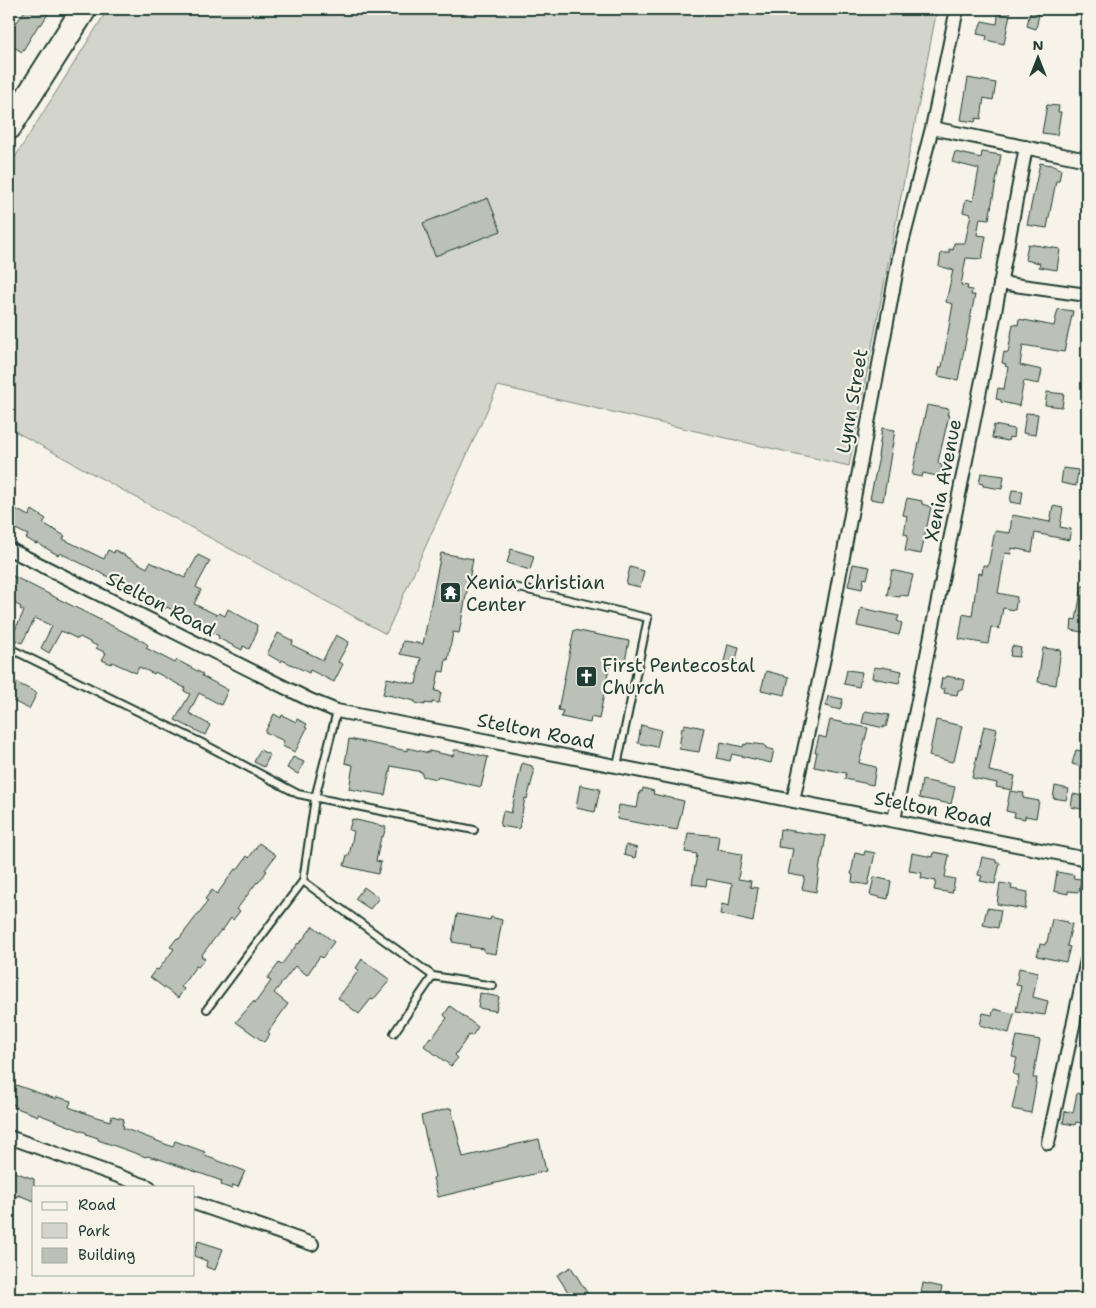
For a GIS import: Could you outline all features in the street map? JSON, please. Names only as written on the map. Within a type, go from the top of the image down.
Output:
[{"type":"highway","points":[[9,127],[84,9]]},
{"type":"street","name":"Lynn Street","points":[[793,801],[808,724],[825,653],[899,254],[932,128],[957,9]]},
{"type":"street","points":[[932,128],[1087,160]]},
{"type":"street","name":"Xenia Avenue","points":[[894,820],[1026,147]]},
{"type":"street","points":[[1000,283],[1087,295]]},
{"type":"street","name":"Stelton Road","points":[[9,548],[310,700],[337,711],[1087,858]]},
{"type":"street","points":[[1048,1143],[1082,1011],[1087,960]]},
{"type":"street","points":[[9,1137],[146,1186]]},
{"type":"street","points":[[195,1202],[312,1244]]},
{"type":"lane","points":[[506,585],[648,618],[617,766]]},
{"type":"lane","points":[[9,648],[202,743],[298,794],[474,830]]},
{"type":"lane","points":[[207,1009],[303,881],[315,798],[337,711]]},
{"type":"lane","points":[[303,881],[433,976],[493,986]]},
{"type":"lane","points":[[394,1033],[433,976]]},
{"type":"green space","points":[[108,9],[179,9],[206,12],[228,9],[937,9],[849,466],[498,386],[386,634],[9,428],[9,167]]},
{"type":"building","points":[[26,9],[51,9],[41,25],[39,24],[22,52],[9,44],[9,17],[17,22]]},
{"type":"building","points":[[999,9],[1011,9],[1004,44],[986,40],[987,36],[977,34],[982,21],[997,24]]},
{"type":"building","points":[[1030,12],[1039,14],[1036,29],[1027,26]]},
{"type":"building","points":[[968,78],[996,83],[993,100],[984,98],[981,119],[976,118],[975,122],[961,120]]},
{"type":"building","points":[[1047,105],[1059,106],[1058,112],[1061,112],[1057,135],[1042,133]]},
{"type":"building","points":[[955,152],[981,158],[982,152],[1001,155],[989,219],[980,218],[977,235],[986,236],[982,259],[966,258],[961,285],[968,286],[967,289],[972,290],[971,295],[975,295],[958,380],[938,376],[940,367],[942,367],[953,304],[946,302],[953,270],[939,266],[941,253],[949,253],[949,249],[953,250],[954,243],[965,243],[971,214],[963,212],[966,199],[973,201],[979,169],[952,162]]},
{"type":"building","points":[[1040,163],[1057,166],[1057,168],[1061,169],[1059,181],[1056,181],[1047,228],[1027,225]]},
{"type":"building","points":[[488,198],[501,231],[435,256],[423,223]]},
{"type":"building","points":[[1028,244],[1060,249],[1057,270],[1039,267],[1040,263],[1025,260]]},
{"type":"building","points":[[1058,309],[1073,311],[1064,352],[1023,345],[1020,365],[1042,370],[1039,384],[1024,381],[1019,406],[996,399],[998,388],[1004,389],[1008,367],[1002,363],[1004,352],[1008,353],[1013,324],[1018,325],[1019,319],[1054,326]]},
{"type":"building","points":[[1047,392],[1064,394],[1062,407],[1045,405]]},
{"type":"building","points":[[927,405],[949,409],[947,415],[949,415],[938,462],[942,465],[940,475],[923,473],[922,477],[912,475]]},
{"type":"building","points":[[1026,413],[1038,414],[1035,435],[1023,433]]},
{"type":"building","points":[[994,425],[1014,429],[1013,438],[1009,437],[1008,441],[992,438]]},
{"type":"building","points":[[882,428],[895,430],[883,501],[870,499],[879,457]]},
{"type":"building","points":[[1063,468],[1078,470],[1076,486],[1061,483]]},
{"type":"building","points":[[981,473],[1004,476],[1002,489],[983,486],[983,484],[979,483]]},
{"type":"building","points":[[1012,490],[1023,491],[1021,504],[1010,502]]},
{"type":"building","points":[[907,498],[922,501],[922,504],[931,507],[921,554],[905,551],[908,535],[904,534],[907,516],[903,515]]},
{"type":"building","points":[[9,506],[29,516],[32,510],[46,519],[43,523],[65,536],[63,539],[104,559],[108,550],[114,553],[115,550],[147,568],[150,562],[185,578],[198,555],[210,561],[196,587],[201,590],[194,604],[217,615],[219,613],[225,616],[228,609],[257,625],[256,634],[249,649],[243,646],[242,650],[218,638],[219,636],[167,607],[165,609],[129,591],[130,589],[121,583],[60,553],[58,555],[36,544],[26,538],[28,535],[9,526]]},
{"type":"building","points":[[1053,506],[1063,508],[1060,527],[1071,529],[1069,540],[1035,533],[1032,552],[1012,548],[1011,554],[1005,553],[998,593],[1017,597],[1015,610],[1003,608],[999,629],[991,627],[988,644],[959,639],[963,614],[972,616],[978,573],[982,574],[983,565],[988,566],[995,531],[1010,533],[1012,515],[1050,522]]},
{"type":"building","points":[[511,549],[534,556],[530,570],[507,563]]},
{"type":"building","name":"Xenia Christian Center","points":[[441,553],[473,559],[459,633],[453,632],[444,672],[439,671],[435,691],[441,692],[439,703],[425,703],[425,705],[383,694],[387,678],[416,684],[421,658],[400,654],[403,641],[423,644]]},
{"type":"building","points":[[853,564],[870,567],[867,579],[864,578],[862,589],[848,586]]},
{"type":"building","points":[[630,567],[644,571],[640,587],[626,584]]},
{"type":"building","points":[[892,570],[913,575],[908,596],[887,595]]},
{"type":"building","points":[[9,574],[144,642],[148,645],[146,648],[175,663],[177,660],[228,690],[221,705],[199,693],[189,713],[210,725],[205,735],[175,720],[190,694],[184,691],[185,688],[155,672],[154,674],[139,667],[136,673],[112,662],[111,664],[102,660],[106,653],[96,648],[97,646],[80,637],[78,639],[61,631],[49,653],[41,648],[52,626],[35,618],[22,643],[11,638],[24,611],[9,600]]},
{"type":"building","points":[[1082,586],[1087,586],[1087,633],[1071,630],[1072,619],[1076,620]]},
{"type":"building","points":[[861,608],[899,616],[897,621],[902,623],[899,635],[857,626]]},
{"type":"building","name":"First Pentecostal Church","points":[[574,630],[629,641],[625,661],[611,658],[599,719],[591,717],[590,723],[561,717],[563,711],[558,710]]},
{"type":"building","points":[[278,633],[293,641],[292,645],[323,660],[336,635],[349,642],[338,662],[343,664],[334,682],[310,670],[309,673],[282,660],[281,662],[267,654]]},
{"type":"building","points":[[728,644],[739,647],[735,665],[724,662]]},
{"type":"building","points":[[1012,646],[1021,648],[1019,657],[1010,656]]},
{"type":"building","points":[[1043,648],[1061,650],[1056,685],[1038,682]]},
{"type":"building","points":[[874,667],[902,671],[899,683],[872,678]]},
{"type":"building","points":[[847,670],[862,672],[859,687],[844,684]]},
{"type":"building","points":[[766,671],[789,677],[785,695],[761,690]]},
{"type":"building","points":[[947,676],[965,680],[963,690],[958,690],[957,695],[944,693],[945,689],[940,689],[942,678]]},
{"type":"building","points":[[9,679],[37,693],[29,709],[9,699]]},
{"type":"building","points":[[828,696],[843,699],[840,710],[826,706]]},
{"type":"building","points":[[865,711],[889,715],[886,727],[862,723]]},
{"type":"building","points":[[274,714],[281,718],[282,715],[296,722],[297,719],[307,724],[305,727],[307,728],[295,752],[282,746],[284,741],[265,732]]},
{"type":"building","points":[[830,720],[868,728],[859,763],[876,767],[873,785],[845,779],[846,773],[814,767],[819,736],[826,738]]},
{"type":"building","points":[[936,720],[962,726],[954,761],[952,762],[929,756]]},
{"type":"building","points":[[685,724],[704,728],[699,752],[679,749],[682,727],[684,728]]},
{"type":"building","points":[[641,725],[661,730],[657,747],[638,743]]},
{"type":"building","points":[[984,726],[997,729],[989,771],[1015,776],[1012,790],[996,787],[997,783],[972,778]]},
{"type":"building","points":[[349,739],[408,751],[408,748],[453,756],[454,750],[458,750],[488,757],[481,787],[438,777],[437,779],[422,776],[422,772],[391,766],[385,795],[349,789],[353,765],[345,763]]},
{"type":"building","points":[[721,742],[743,747],[747,743],[765,745],[766,748],[774,750],[771,763],[732,754],[730,761],[717,758]]},
{"type":"building","points":[[260,750],[270,755],[264,767],[254,762]]},
{"type":"building","points":[[1076,750],[1087,752],[1087,768],[1072,764]]},
{"type":"building","points":[[293,757],[304,762],[298,774],[287,768]]},
{"type":"building","points":[[522,763],[532,766],[534,773],[527,799],[525,798],[519,829],[500,826],[503,811],[511,813]]},
{"type":"building","points":[[922,780],[955,787],[951,804],[919,798]]},
{"type":"building","points":[[580,785],[600,789],[595,812],[576,808]]},
{"type":"building","points":[[1055,786],[1069,789],[1066,800],[1053,798]]},
{"type":"building","points":[[643,788],[654,791],[653,794],[684,801],[677,830],[617,819],[619,805],[637,808],[640,791],[642,792]]},
{"type":"building","points":[[1010,791],[1024,793],[1023,798],[1039,801],[1036,818],[1014,817],[1015,813],[1006,811]]},
{"type":"building","points":[[1073,794],[1087,797],[1087,810],[1071,807]]},
{"type":"building","points":[[352,819],[386,827],[383,837],[381,837],[376,861],[381,862],[378,874],[344,866],[347,855],[349,856],[354,831],[349,830]]},
{"type":"building","points":[[780,829],[826,836],[816,892],[802,889],[805,877],[788,874],[793,849],[778,847]]},
{"type":"building","points":[[688,833],[719,836],[717,850],[742,854],[738,879],[751,881],[750,887],[758,888],[753,922],[720,914],[722,904],[729,906],[732,884],[707,879],[706,886],[692,884],[697,854],[685,852]]},
{"type":"building","points":[[259,843],[276,855],[265,870],[267,871],[237,909],[240,911],[233,920],[231,918],[201,956],[205,959],[198,967],[196,966],[181,987],[184,989],[178,998],[150,977],[156,969],[158,970],[174,949],[170,947],[177,938],[179,939],[208,901],[205,899],[212,890],[217,894],[235,869],[237,870],[247,856],[249,858]]},
{"type":"building","points":[[626,845],[637,848],[635,858],[624,855]]},
{"type":"building","points":[[865,851],[875,853],[868,885],[852,882],[853,875],[851,874],[855,853],[864,855]]},
{"type":"building","points":[[934,852],[949,855],[945,877],[955,879],[952,893],[934,890],[936,881],[921,878],[922,873],[909,871],[912,853],[933,857]]},
{"type":"building","points":[[982,857],[996,860],[996,863],[1000,863],[995,884],[980,881],[982,876],[978,875]]},
{"type":"building","points":[[1057,872],[1074,875],[1073,878],[1081,879],[1079,892],[1068,891],[1068,894],[1054,891]]},
{"type":"building","points":[[874,877],[891,881],[888,899],[870,895]]},
{"type":"building","points":[[1000,883],[1012,885],[1011,889],[1028,892],[1025,909],[997,904]]},
{"type":"building","points":[[364,887],[379,898],[370,909],[355,899]]},
{"type":"building","points":[[987,908],[1001,910],[998,928],[983,925]]},
{"type":"building","points":[[457,914],[490,920],[491,917],[502,920],[496,954],[484,952],[484,949],[469,947],[470,945],[452,942]]},
{"type":"building","points":[[1052,919],[1072,924],[1067,946],[1070,947],[1066,962],[1037,956],[1040,944],[1045,945],[1047,942]]},
{"type":"building","points":[[313,926],[334,942],[322,958],[320,956],[307,975],[295,966],[274,993],[288,1004],[268,1032],[270,1034],[264,1042],[236,1022],[254,1001],[255,1003],[271,981],[267,979],[279,963],[281,965]]},
{"type":"building","points":[[362,959],[390,980],[359,1014],[338,998],[359,970],[356,968]]},
{"type":"building","points":[[1019,968],[1038,972],[1033,997],[1048,1001],[1045,1015],[1016,1011],[1021,986],[1016,985]]},
{"type":"building","points":[[480,993],[499,997],[496,1011],[478,1008]]},
{"type":"building","points":[[450,1006],[478,1027],[472,1036],[469,1035],[455,1055],[458,1058],[451,1066],[424,1046],[447,1018],[444,1015]]},
{"type":"building","points":[[994,1009],[1014,1014],[1009,1033],[980,1025],[983,1013],[992,1015]]},
{"type":"building","points":[[1017,1036],[1040,1040],[1033,1078],[1037,1078],[1031,1113],[1012,1109],[1019,1076],[1013,1074],[1017,1058],[1012,1057]]},
{"type":"building","points":[[16,1085],[56,1099],[57,1097],[71,1101],[69,1107],[93,1116],[110,1121],[112,1116],[124,1119],[123,1128],[173,1147],[175,1141],[205,1152],[203,1155],[245,1171],[238,1187],[233,1185],[232,1189],[221,1185],[222,1181],[98,1140],[98,1138],[87,1133],[14,1107],[15,1105],[9,1103]]},
{"type":"building","points":[[1077,1093],[1087,1096],[1087,1124],[1076,1122],[1075,1125],[1063,1123],[1065,1111],[1073,1113]]},
{"type":"building","points":[[451,1108],[463,1157],[539,1139],[546,1171],[438,1197],[421,1116]]},
{"type":"building","points":[[9,1170],[34,1179],[32,1200],[9,1194]]},
{"type":"building","points":[[198,1241],[223,1249],[215,1270],[206,1267],[207,1261],[195,1256]]},
{"type":"building","points":[[571,1267],[591,1299],[556,1299],[568,1292],[557,1275]]},
{"type":"building","points":[[923,1283],[942,1287],[939,1299],[920,1299]]},
{"type":"place","name":"Xenia Christian Center","points":[[450,593]]},
{"type":"place","name":"First Pentecostal Church","points":[[586,676]]}]
